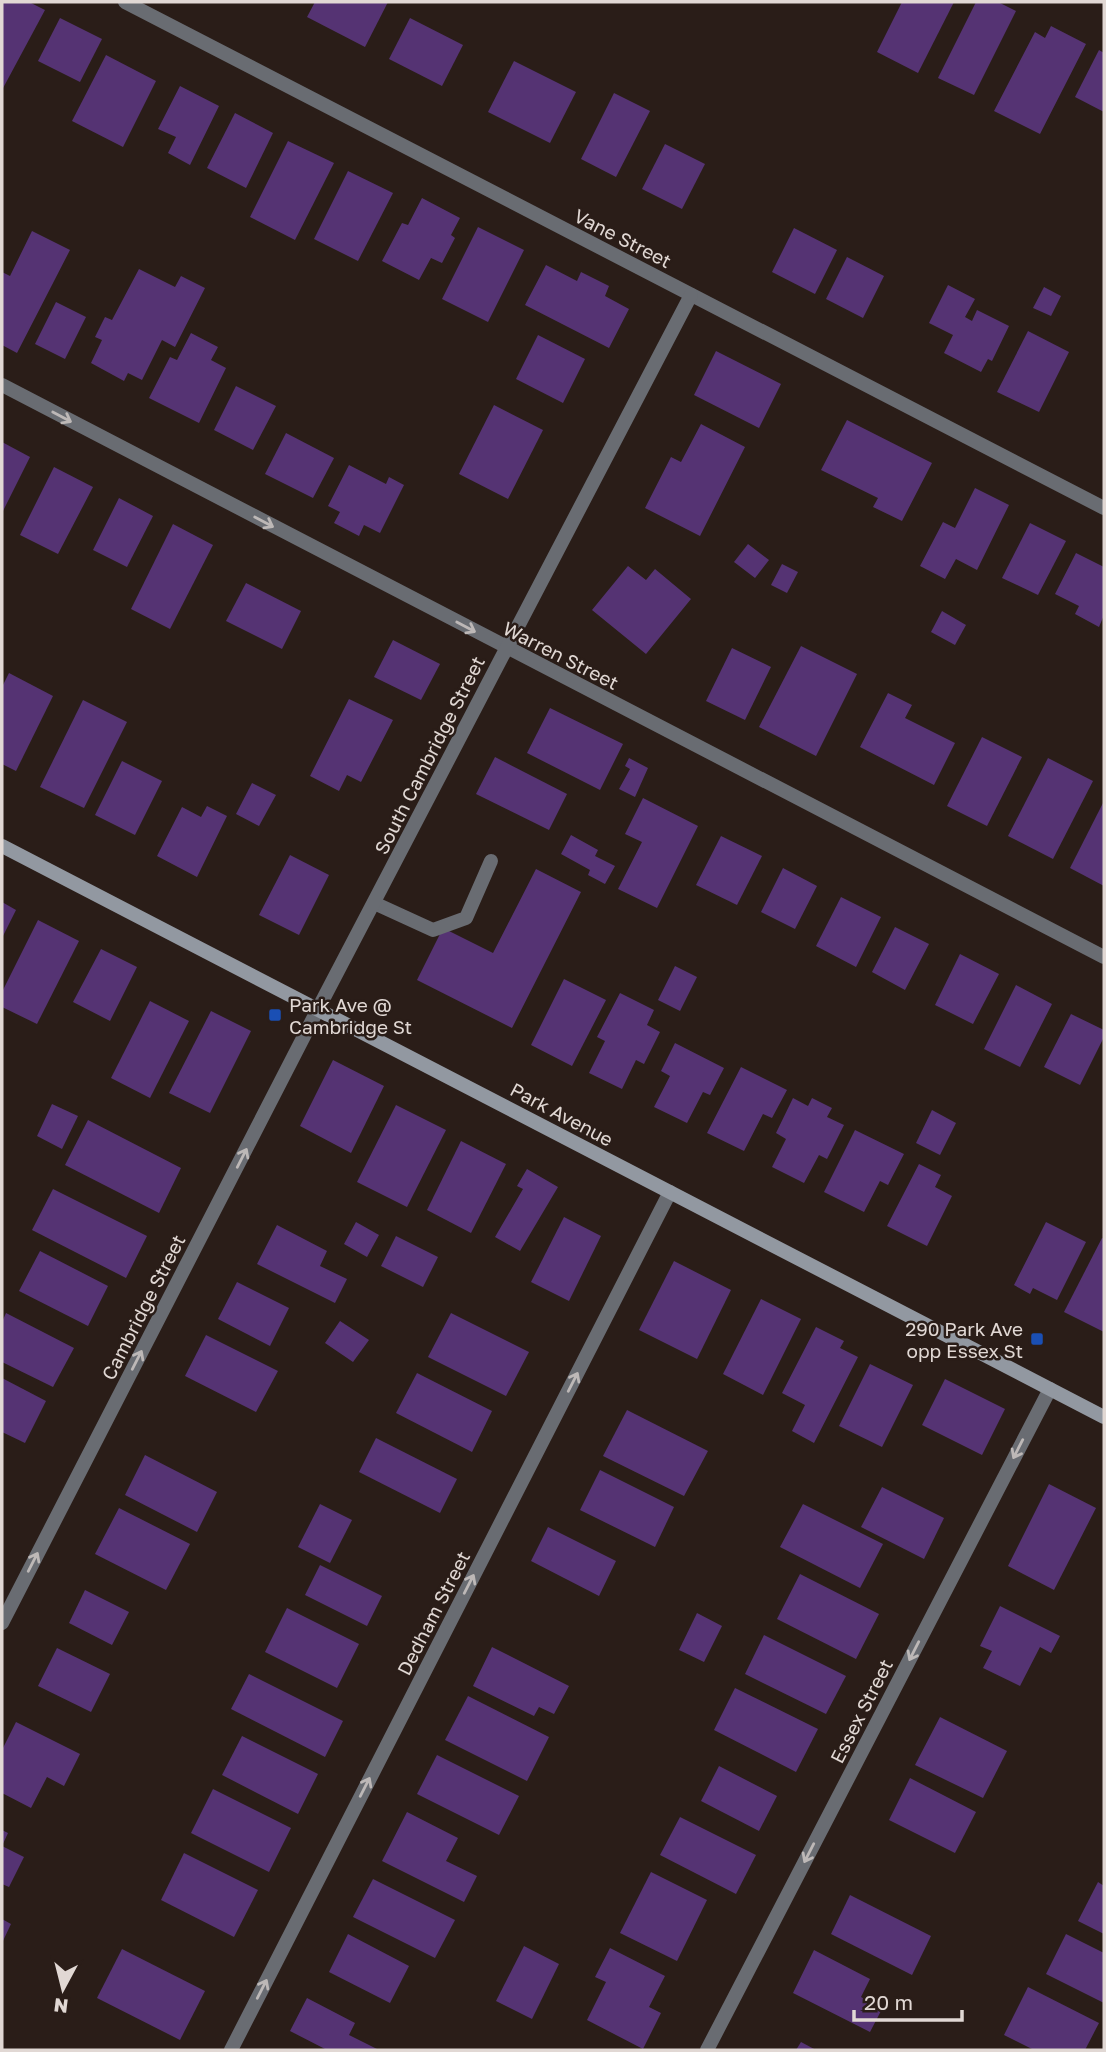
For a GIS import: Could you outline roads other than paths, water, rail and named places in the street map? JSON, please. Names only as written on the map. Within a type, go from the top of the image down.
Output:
[{"type":"main road","name":"Park Avenue","points":[[2,846],[1104,1417]]},
{"type":"street","name":"Vane Street","points":[[125,2],[1104,508]]},
{"type":"street","name":"South Cambridge Street","points":[[318,1009],[691,295]]},
{"type":"street","name":"Warren Street","points":[[2,386],[1104,957]]},
{"type":"street","points":[[374,903],[433,930],[466,918],[491,861]]},
{"type":"street","name":"Cambridge Street","points":[[2,1623],[318,1009]]},
{"type":"street","name":"Dedham Street","points":[[230,2050],[670,1192]]},
{"type":"street","name":"Essex Street","points":[[707,2050],[1049,1389]]},
{"type":"place","name":"Park Ave @ Cambridge St","points":[[275,1015]]},
{"type":"place","name":"290 Park Ave opp Essex St","points":[[1037,1339]]}]
